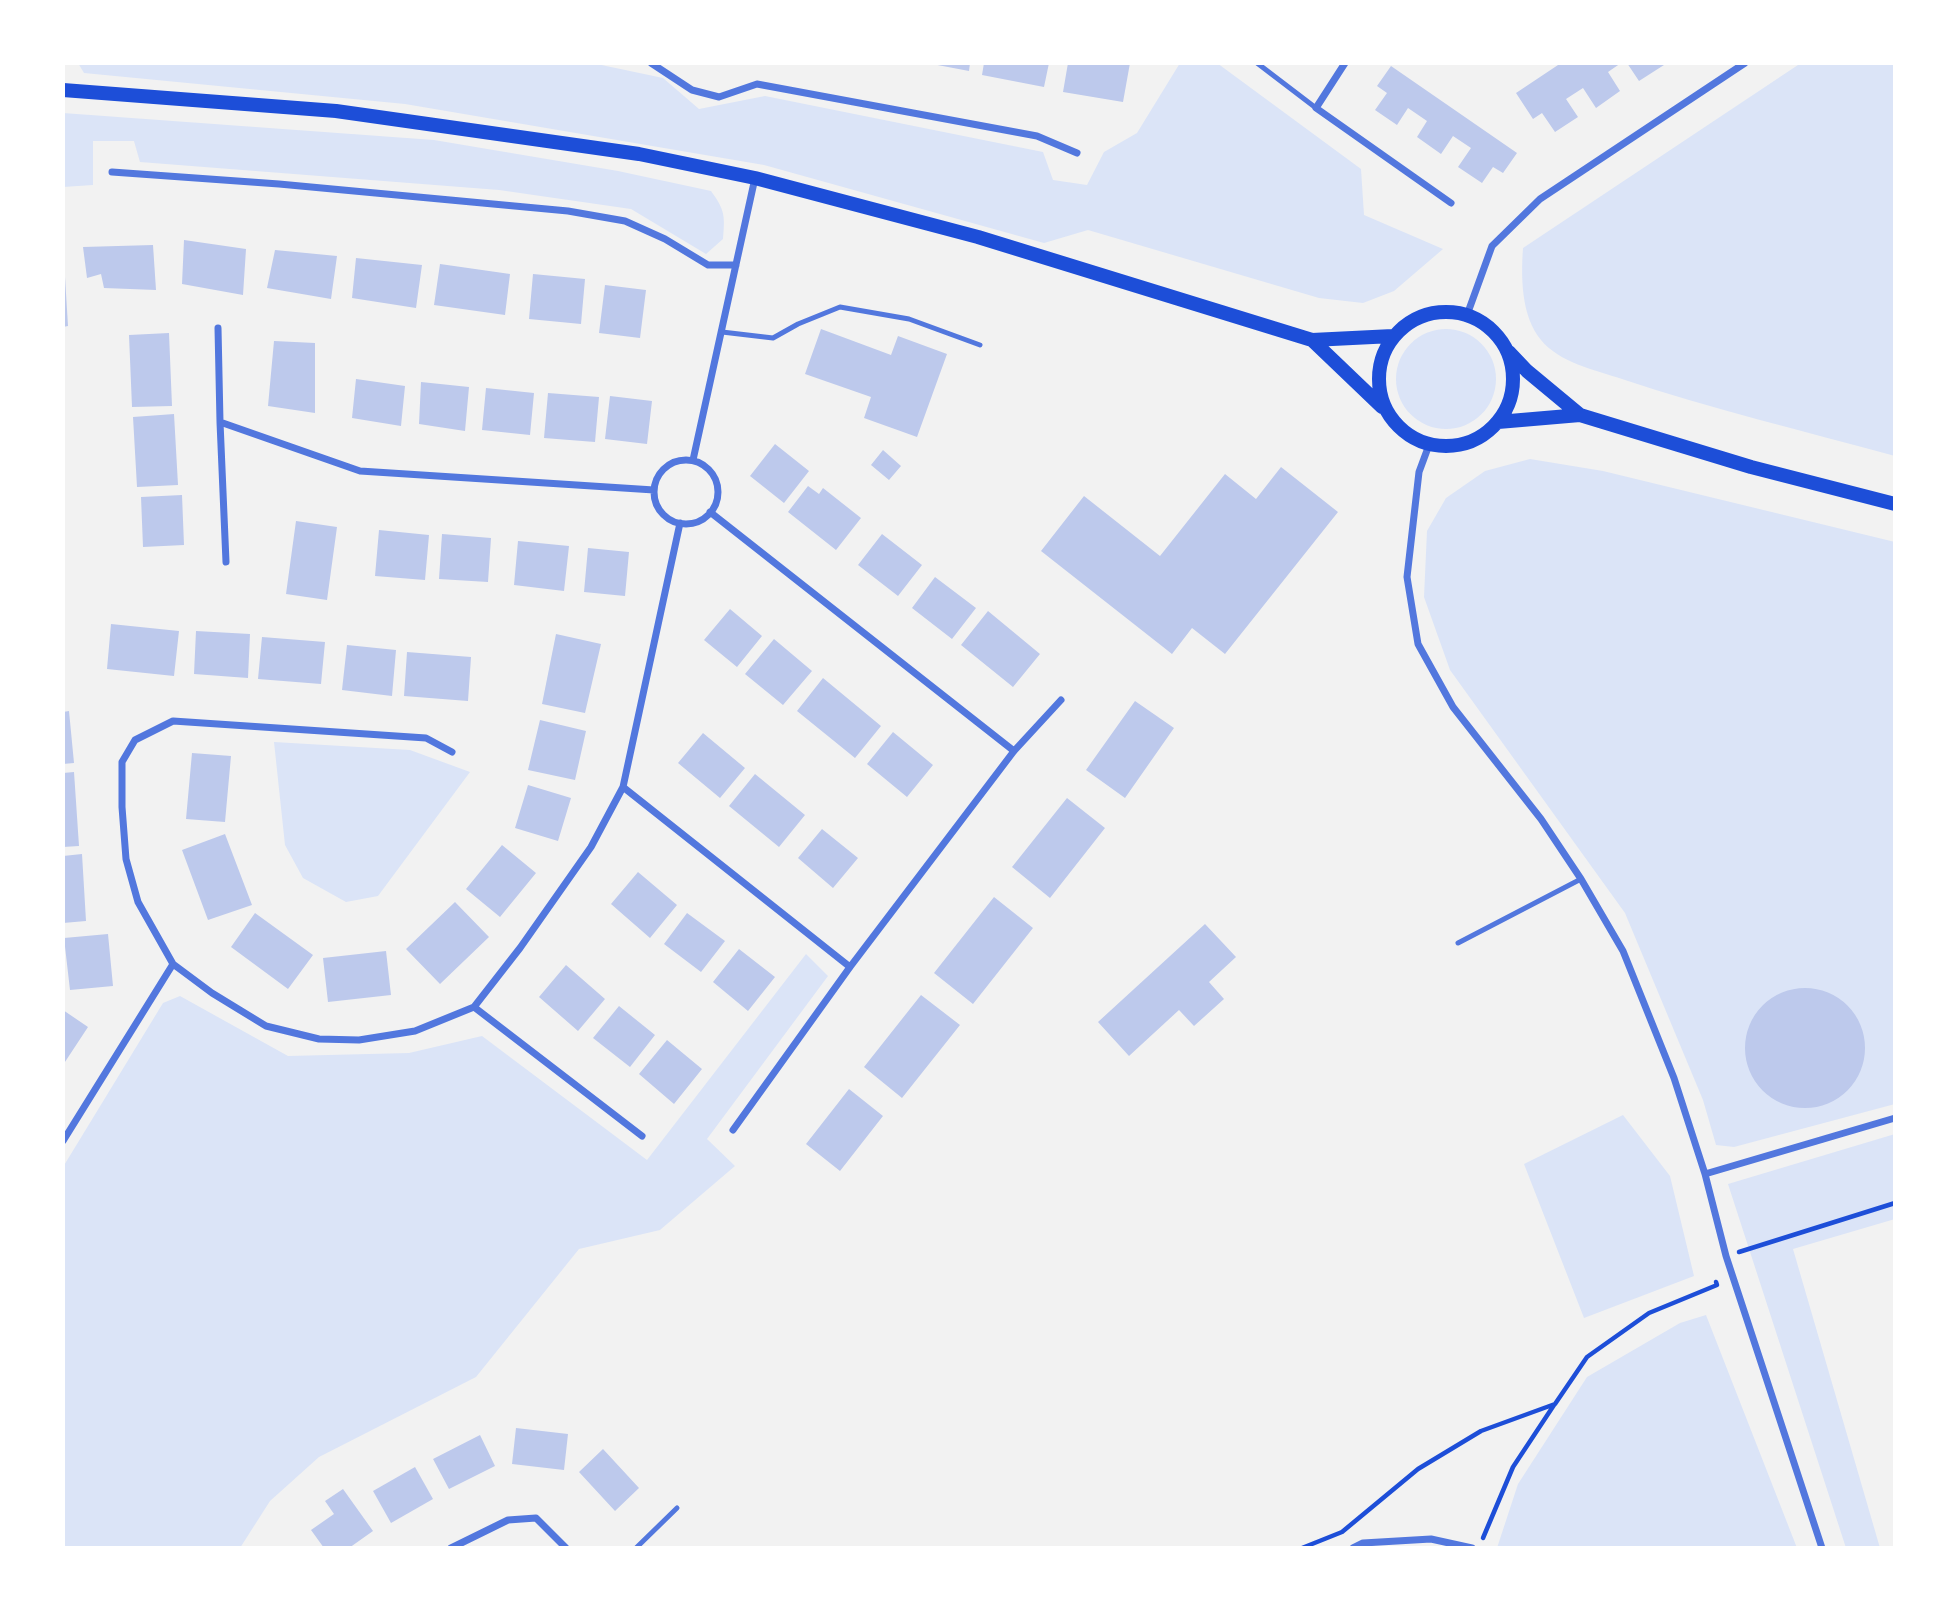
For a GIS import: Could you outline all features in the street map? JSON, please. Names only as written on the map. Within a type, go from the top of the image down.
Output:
[{"type":"main road","points":[[63,90],[336,111],[639,154],[755,178],[978,237],[1312,340],[1393,336]]},
{"type":"main road","points":[[1385,411],[1379,392],[1378,372],[1383,352],[1393,336],[1408,322],[1427,314],[1447,311],[1483,322],[1527,371],[1580,415]]},
{"type":"main road","points":[[1312,340],[1385,411],[1396,426],[1429,444],[1448,447],[1466,444],[1484,435],[1498,422],[1508,405],[1513,387],[1512,367],[1506,348]]},
{"type":"main road","points":[[1498,422],[1580,415],[1751,467],[1895,503]]},
{"type":"street","points":[[651,63],[692,90],[719,97],[757,85],[1037,136],[1077,153]]},
{"type":"street","points":[[1345,63],[1316,108],[1451,203]]},
{"type":"street","points":[[1467,315],[1492,246],[1541,199],[1745,63]]},
{"type":"street","points":[[112,172],[279,184],[568,211],[625,221],[665,239],[708,265],[736,265]]},
{"type":"street","points":[[693,460],[755,178]]},
{"type":"street","points":[[218,328],[226,562]]},
{"type":"street","points":[[220,422],[360,471],[654,490]]},
{"type":"street","points":[[1429,444],[1419,472],[1406,577],[1419,644],[1453,707],[1541,819],[1581,879],[1623,951],[1674,1078],[1705,1174],[1726,1256],[1822,1548]]},
{"type":"street","points":[[693,460],[703,465],[716,482],[716,503],[710,512],[696,522],[680,523],[671,520],[658,508],[654,490],[656,481],[666,466],[675,461],[693,460]]},
{"type":"street","points":[[710,512],[1014,751]]},
{"type":"street","points":[[452,752],[426,738],[173,720],[135,740],[122,762],[126,859],[138,902],[173,964],[212,993],[266,1026],[319,1039],[359,1040],[415,1031],[474,1007],[520,948],[590,847],[623,787],[680,523]]},
{"type":"street","points":[[733,1130],[850,967],[1014,751],[1061,700]]},
{"type":"street","points":[[623,787],[850,967]]},
{"type":"street","points":[[63,1141],[173,964]]},
{"type":"street","points":[[474,1007],[642,1136]]},
{"type":"street","points":[[1705,1174],[1895,1118]]},
{"type":"street","points":[[452,1548],[508,1520],[536,1518],[566,1548]]},
{"type":"street","points":[[1353,1548],[1363,1544],[1431,1539],[1472,1548]]},
{"type":"lane","points":[[1257,63],[1316,108]]},
{"type":"lane","points":[[722,332],[773,338],[798,324],[840,307],[909,320],[980,345]]},
{"type":"lane","points":[[1458,943],[1581,879]]},
{"type":"lane","points":[[636,1548],[677,1508]]},
{"type":"path","points":[[1478,1548],[1513,1467],[1587,1357],[1649,1312],[1717,1285],[1709,1260],[1895,1203]]},
{"type":"path","points":[[1302,1548],[1342,1531],[1418,1469],[1481,1431],[1555,1404]]},
{"type":"shaded area","points":[[78,63],[592,63],[663,78],[699,109],[765,96],[1043,152],[1053,180],[1087,185],[1104,152],[1137,133],[1180,63],[1217,63],[1361,169],[1364,215],[1443,249],[1394,291],[1363,303],[1319,298],[1088,230],[1044,243],[764,165],[405,104],[84,73]]},
{"type":"shaded area","points":[[1801,63],[1895,63],[1895,456],[1690,400],[1578,365],[1558,355],[1541,340],[1529,320],[1526,308],[1522,271],[1523,248]]},
{"type":"shaded area","points":[[63,113],[434,140],[618,171],[711,191],[723,213],[723,239],[706,254],[631,209],[499,190],[140,162],[134,141],[93,141],[93,185],[63,187]]},
{"type":"shaded area","points":[[1446,329],[1474,337],[1488,351],[1496,379],[1488,407],[1474,421],[1446,429],[1418,421],[1404,407],[1396,379],[1404,351],[1418,337]]},
{"type":"shaded area","points":[[1530,459],[1603,471],[1895,542],[1895,1104],[1734,1147],[1716,1145],[1703,1100],[1625,913],[1450,670],[1424,597],[1427,531],[1446,498],[1485,471]]},
{"type":"shaded area","points":[[274,742],[410,750],[470,772],[378,896],[346,902],[303,878],[285,845]]},
{"type":"shaded area","points":[[806,954],[828,976],[707,1139],[735,1166],[660,1230],[579,1249],[476,1377],[319,1457],[270,1501],[240,1548],[63,1548],[63,1167],[163,1003],[180,996],[288,1056],[409,1053],[482,1036],[647,1160]]},
{"type":"shaded area","points":[[1623,1115],[1670,1176],[1694,1276],[1584,1318],[1524,1164]]},
{"type":"shaded area","points":[[1895,1134],[1895,1219],[1793,1249],[1880,1548],[1846,1548],[1728,1184]]},
{"type":"shaded area","points":[[1706,1315],[1797,1548],[1497,1548],[1518,1484],[1587,1377],[1680,1323]]},
{"type":"building","points":[[927,63],[970,63],[969,71]]},
{"type":"building","points":[[984,63],[1049,63],[1044,87],[982,75]]},
{"type":"building","points":[[1068,63],[1130,63],[1123,102],[1063,92]]},
{"type":"building","points":[[1561,63],[1621,63],[1608,72],[1620,91],[1596,108],[1583,88],[1566,99],[1578,117],[1555,132],[1542,113],[1533,119],[1516,93]]},
{"type":"building","points":[[1627,63],[1663,63],[1664,65],[1639,81]]},
{"type":"building","points":[[1391,66],[1517,153],[1503,173],[1493,167],[1482,183],[1458,167],[1471,148],[1453,136],[1441,154],[1417,137],[1427,121],[1408,108],[1397,125],[1375,110],[1387,93],[1377,86]]},
{"type":"building","points":[[184,240],[246,249],[243,295],[182,284]]},
{"type":"building","points":[[153,245],[156,290],[104,288],[101,274],[87,278],[83,247]]},
{"type":"building","points":[[275,250],[337,256],[331,299],[267,288]]},
{"type":"building","points":[[356,258],[422,265],[416,308],[352,298]]},
{"type":"building","points":[[440,264],[510,274],[505,315],[434,305]]},
{"type":"building","points":[[533,274],[585,279],[581,324],[529,319]]},
{"type":"building","points":[[63,277],[68,326],[63,327]]},
{"type":"building","points":[[605,285],[646,290],[640,338],[599,333]]},
{"type":"building","points":[[821,329],[891,355],[898,336],[947,354],[917,437],[864,418],[871,397],[805,374]]},
{"type":"building","points":[[169,333],[172,406],[132,407],[129,335]]},
{"type":"building","points":[[274,341],[315,343],[315,413],[268,406]]},
{"type":"building","points":[[356,379],[405,386],[401,426],[352,418]]},
{"type":"building","points":[[421,382],[469,387],[465,431],[419,424]]},
{"type":"building","points":[[486,388],[534,393],[530,435],[482,430]]},
{"type":"building","points":[[548,393],[599,397],[595,442],[544,438]]},
{"type":"building","points":[[610,396],[652,401],[647,444],[605,439]]},
{"type":"building","points":[[174,414],[178,485],[137,487],[133,417]]},
{"type":"building","points":[[775,444],[809,471],[784,503],[750,476]]},
{"type":"building","points":[[883,450],[901,466],[889,480],[871,465]]},
{"type":"building","points":[[1281,467],[1338,512],[1225,654],[1192,628],[1172,654],[1041,551],[1084,496],[1160,556],[1225,474],[1256,499]]},
{"type":"building","points":[[808,486],[819,494],[823,488],[861,518],[836,550],[788,512]]},
{"type":"building","points":[[182,495],[184,545],[143,547],[141,497]]},
{"type":"building","points":[[296,521],[337,527],[327,600],[286,594]]},
{"type":"building","points":[[379,530],[429,535],[425,580],[375,576]]},
{"type":"building","points":[[442,534],[491,538],[488,582],[439,579]]},
{"type":"building","points":[[882,534],[922,565],[898,596],[858,565]]},
{"type":"building","points":[[518,541],[569,546],[564,591],[514,585]]},
{"type":"building","points":[[588,548],[629,552],[625,596],[584,592]]},
{"type":"building","points":[[935,577],[976,608],[952,639],[912,608]]},
{"type":"building","points":[[730,609],[762,636],[737,667],[704,640]]},
{"type":"building","points":[[988,611],[1040,654],[1013,687],[961,645]]},
{"type":"building","points":[[111,624],[179,631],[174,676],[107,669]]},
{"type":"building","points":[[196,631],[250,634],[248,678],[194,674]]},
{"type":"building","points":[[556,634],[601,644],[585,713],[542,704]]},
{"type":"building","points":[[262,637],[325,642],[321,684],[258,679]]},
{"type":"building","points":[[774,639],[812,671],[783,705],[745,674]]},
{"type":"building","points":[[347,645],[396,650],[392,696],[342,690]]},
{"type":"building","points":[[407,652],[471,657],[468,701],[404,696]]},
{"type":"building","points":[[823,678],[881,726],[855,758],[797,711]]},
{"type":"building","points":[[1135,701],[1174,728],[1125,798],[1086,770]]},
{"type":"building","points":[[69,711],[74,763],[63,764],[63,712]]},
{"type":"building","points":[[540,720],[586,731],[575,780],[528,770]]},
{"type":"building","points":[[893,732],[933,765],[907,797],[867,764]]},
{"type":"building","points":[[703,733],[745,768],[720,798],[678,763]]},
{"type":"building","points":[[192,753],[231,756],[225,822],[186,819]]},
{"type":"building","points":[[74,772],[79,846],[63,847],[63,773]]},
{"type":"building","points":[[755,774],[805,815],[779,847],[729,806]]},
{"type":"building","points":[[528,785],[571,798],[558,841],[515,828]]},
{"type":"building","points":[[1067,798],[1105,828],[1050,898],[1012,867]]},
{"type":"building","points":[[822,829],[858,858],[833,888],[798,858]]},
{"type":"building","points":[[225,834],[252,905],[208,920],[182,850]]},
{"type":"building","points":[[502,845],[536,873],[500,917],[466,889]]},
{"type":"building","points":[[82,854],[86,921],[63,923],[63,856]]},
{"type":"building","points":[[638,872],[677,905],[650,938],[611,904]]},
{"type":"building","points":[[994,897],[1033,928],[973,1004],[934,973]]},
{"type":"building","points":[[455,902],[489,937],[440,984],[406,949]]},
{"type":"building","points":[[255,913],[313,955],[288,989],[231,947]]},
{"type":"building","points":[[687,913],[725,941],[701,972],[664,944]]},
{"type":"building","points":[[1205,924],[1236,957],[1209,982],[1224,999],[1194,1026],[1179,1010],[1129,1056],[1098,1022]]},
{"type":"building","points":[[108,934],[113,986],[70,990],[64,938]]},
{"type":"building","points":[[739,949],[775,977],[748,1011],[713,982]]},
{"type":"building","points":[[386,951],[391,995],[328,1002],[323,958]]},
{"type":"building","points":[[566,965],[605,999],[578,1031],[539,997]]},
{"type":"building","points":[[1805,988],[1828,993],[1847,1006],[1860,1025],[1865,1048],[1860,1071],[1847,1090],[1828,1103],[1805,1108],[1782,1103],[1763,1090],[1750,1071],[1745,1048],[1750,1025],[1763,1006],[1782,993]]},
{"type":"building","points":[[921,995],[960,1025],[902,1098],[864,1067]]},
{"type":"building","points":[[619,1006],[655,1035],[630,1067],[593,1038]]},
{"type":"building","points":[[63,1010],[88,1027],[63,1065]]},
{"type":"building","points":[[667,1040],[702,1069],[674,1104],[639,1074]]},
{"type":"building","points":[[849,1089],[883,1116],[840,1171],[806,1144]]},
{"type":"building","points":[[516,1428],[568,1434],[564,1470],[512,1464]]},
{"type":"building","points":[[480,1435],[495,1466],[449,1489],[433,1459]]},
{"type":"building","points":[[603,1449],[639,1488],[615,1511],[579,1472]]},
{"type":"building","points":[[415,1467],[433,1499],[391,1523],[373,1491]]},
{"type":"building","points":[[343,1489],[373,1531],[349,1548],[324,1548],[311,1530],[334,1514],[325,1501]]}]
